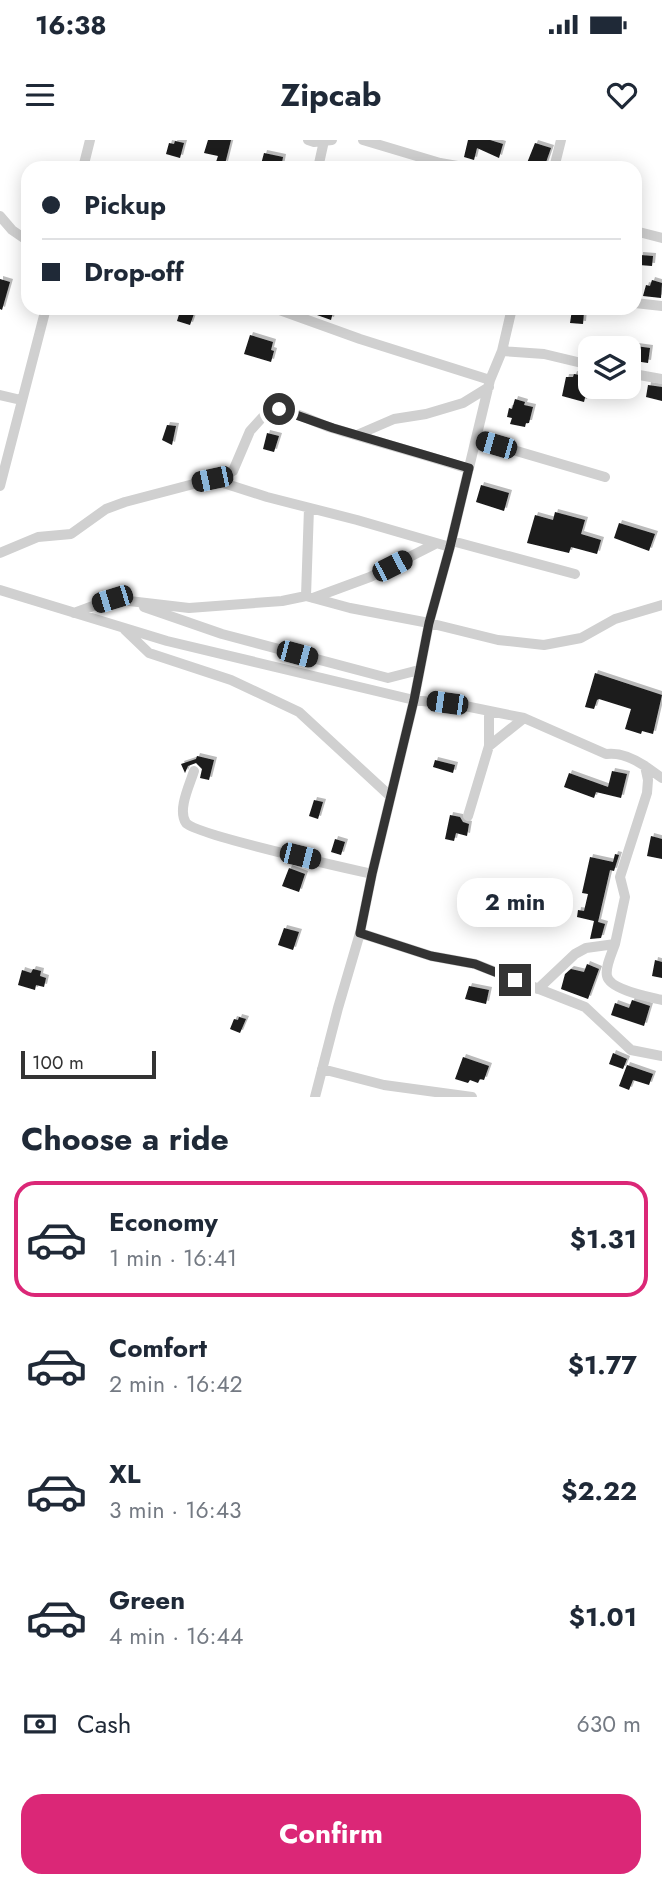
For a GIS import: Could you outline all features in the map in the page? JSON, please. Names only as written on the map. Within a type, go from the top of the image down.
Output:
[{"type":"street","points":[[85,161],[90,140]]},
{"type":"street","points":[[308,140],[332,140]]},
{"type":"street","points":[[363,140],[433,161]]},
{"type":"street","points":[[556,161],[561,140]]},
{"type":"street","points":[[320,161],[324,141]]},
{"type":"street","points":[[0,216],[21,236]]},
{"type":"street","points":[[642,233],[662,238]]},
{"type":"street","points":[[642,304],[662,306]]},
{"type":"street","points":[[0,485],[44,315]]},
{"type":"street","points":[[293,315],[489,383]]},
{"type":"street","points":[[315,1097],[360,933],[429,623],[451,544],[489,383],[502,351],[510,315]]},
{"type":"street","points":[[502,351],[544,354],[578,362]]},
{"type":"street","points":[[641,375],[662,379]]},
{"type":"street","points":[[357,435],[394,419],[426,414],[463,403],[489,383]]},
{"type":"street","points":[[0,395],[21,400]]},
{"type":"street","points":[[0,553],[38,537],[71,534],[106,509],[125,502],[233,471],[250,431],[269,410],[279,409],[469,468]]},
{"type":"street","points":[[476,439],[605,477]]},
{"type":"street","points":[[212,479],[435,544],[451,544],[575,574]]},
{"type":"street","points":[[309,508],[309,597]]},
{"type":"street","points":[[74,613],[112,599],[189,608],[309,597],[370,577],[435,544]]},
{"type":"street","points":[[0,590],[167,640],[414,700],[524,718],[606,754],[615,753],[634,759],[662,778]]},
{"type":"street","points":[[309,597],[498,640],[544,645],[581,638],[615,619],[662,605]]},
{"type":"street","points":[[125,600],[222,634],[377,676],[388,678],[419,670]]},
{"type":"street","points":[[121,627],[149,653],[230,680],[299,712],[390,796]]},
{"type":"street","points":[[468,816],[489,746],[489,711]]},
{"type":"street","points":[[489,746],[524,718]]},
{"type":"street","points":[[645,766],[647,793],[620,877],[625,897],[606,974],[608,981],[618,987],[662,999]]},
{"type":"street","points":[[194,771],[184,807],[188,825],[226,838],[372,874]]},
{"type":"street","points":[[360,933],[431,956],[475,964],[585,1007],[631,1051],[662,1056]]},
{"type":"street","points":[[538,989],[575,954],[586,948],[615,944]]},
{"type":"street","points":[[322,1069],[384,1086],[471,1097]]},
{"type":"building","points":[[208,140],[231,140],[226,161],[216,161],[218,156],[204,153]]},
{"type":"building","points":[[468,140],[490,140],[503,144],[499,158],[477,148],[474,160],[464,157]]},
{"type":"building","points":[[175,141],[184,143],[180,158],[166,154],[169,143],[174,144]]},
{"type":"building","points":[[535,143],[551,148],[546,161],[528,161]]},
{"type":"building","points":[[264,153],[283,157],[282,161],[262,161]]},
{"type":"building","points":[[642,255],[653,256],[652,266],[642,265]]},
{"type":"building","points":[[0,279],[10,282],[2,310],[0,309]]},
{"type":"building","points":[[652,280],[662,283],[661,298],[643,296],[646,285],[650,286]]},
{"type":"building","points":[[179,315],[194,315],[190,325],[177,321]]},
{"type":"building","points":[[317,315],[332,315],[331,320]]},
{"type":"building","points":[[571,315],[584,315],[583,324],[570,323]]},
{"type":"building","points":[[250,335],[273,342],[271,362],[244,354]]},
{"type":"building","points":[[641,347],[650,348],[648,363],[641,362]]},
{"type":"building","points":[[574,374],[578,375],[578,399],[585,399],[584,402],[562,396],[566,377],[573,377]]},
{"type":"building","points":[[648,385],[662,387],[662,401],[646,397]]},
{"type":"building","points":[[515,399],[533,407],[529,423],[526,423],[525,427],[510,424],[512,418],[507,417]]},
{"type":"building","points":[[167,425],[176,426],[172,445],[162,440]]},
{"type":"building","points":[[267,433],[279,436],[274,452],[263,449]]},
{"type":"building","points":[[481,485],[509,493],[504,511],[476,502]]},
{"type":"building","points":[[555,512],[585,520],[581,534],[601,540],[597,554],[571,547],[569,553],[527,543],[535,515],[553,520]]},
{"type":"building","points":[[619,523],[655,534],[649,551],[614,538]]},
{"type":"building","points":[[595,673],[662,695],[653,734],[642,731],[641,734],[625,729],[631,709],[599,699],[594,709],[585,707]]},
{"type":"building","points":[[197,756],[214,760],[209,780],[200,778],[202,769],[196,763],[188,766],[185,773],[181,764],[196,759]]},
{"type":"building","points":[[435,760],[455,765],[453,773],[433,767]]},
{"type":"building","points":[[612,771],[627,774],[621,798],[596,792],[594,798],[564,787],[569,773],[608,787]]},
{"type":"building","points":[[314,800],[323,802],[318,819],[309,816]]},
{"type":"building","points":[[450,815],[460,817],[463,822],[469,824],[467,836],[456,833],[454,841],[445,839]]},
{"type":"building","points":[[651,836],[662,839],[662,859],[647,856]]},
{"type":"building","points":[[335,839],[345,842],[341,855],[331,852]]},
{"type":"building","points":[[615,854],[619,855],[614,871],[610,870],[598,922],[605,924],[601,938],[590,939],[594,921],[577,917],[578,910],[584,911],[588,894],[582,893],[590,857],[613,862]]},
{"type":"building","points":[[289,868],[305,874],[299,892],[282,886]]},
{"type":"building","points":[[284,928],[299,932],[293,950],[278,945]]},
{"type":"building","points":[[655,960],[662,962],[662,978],[652,976]]},
{"type":"building","points":[[587,964],[599,969],[588,999],[561,989],[565,974],[571,969],[584,972]]},
{"type":"building","points":[[33,969],[41,971],[40,976],[46,978],[44,987],[36,985],[35,990],[18,985],[22,970],[31,973]]},
{"type":"building","points":[[469,986],[489,990],[486,1004],[465,999]]},
{"type":"building","points":[[632,1000],[650,1006],[644,1026],[611,1015],[615,1003],[629,1008]]},
{"type":"building","points":[[239,1017],[246,1019],[240,1033],[230,1029],[234,1019],[238,1020]]},
{"type":"building","points":[[613,1053],[627,1059],[623,1069],[609,1064]]},
{"type":"building","points":[[463,1057],[489,1066],[484,1080],[480,1079],[478,1083],[470,1080],[468,1083],[455,1079]]},
{"type":"building","points":[[627,1065],[653,1074],[649,1085],[633,1080],[629,1090],[619,1086]]},
{"type":"route","points":[[279,409],[310,421],[469,468],[429,623],[360,933],[431,956],[475,964],[515,980]]}]
